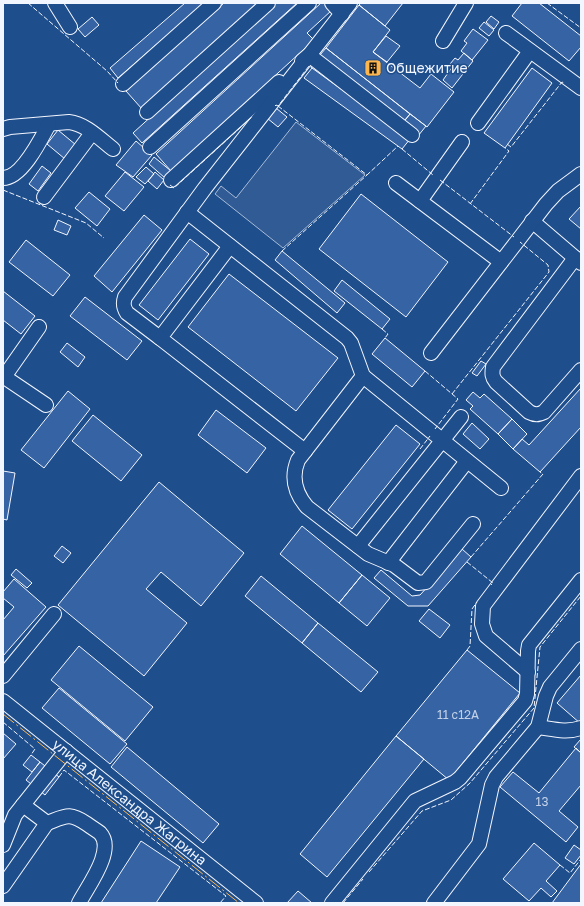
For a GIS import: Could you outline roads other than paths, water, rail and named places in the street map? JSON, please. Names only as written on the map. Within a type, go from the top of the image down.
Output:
[{"type":"street","points":[[55,3],[70,27]]},
{"type":"street","points":[[123,84],[214,3]]},
{"type":"street","points":[[147,112],[268,3]]},
{"type":"street","points":[[150,147],[309,3]]},
{"type":"street","points":[[305,451],[127,312],[124,309],[123,301],[187,212],[346,8],[332,3]]},
{"type":"street","points":[[443,41],[466,3]]},
{"type":"street","points":[[506,33],[581,88]]},
{"type":"street","points":[[478,123],[530,51]]},
{"type":"street","points":[[309,55],[412,134]]},
{"type":"street","points":[[171,180],[309,55]]},
{"type":"street","points":[[3,129],[10,127],[74,123],[81,125],[113,149]]},
{"type":"street","points":[[3,178],[16,173],[35,150],[49,124]]},
{"type":"street","points":[[44,197],[92,133]]},
{"type":"street","points":[[420,201],[462,142]]},
{"type":"street","points":[[431,353],[532,221],[558,191],[581,174]]},
{"type":"street","points":[[396,183],[501,262]]},
{"type":"street","points":[[187,212],[347,338],[351,343],[363,376],[501,488]]},
{"type":"street","points":[[532,221],[578,261],[493,367],[493,379],[528,412],[538,415],[544,412],[581,370]]},
{"type":"street","points":[[160,338],[230,246]]},
{"type":"street","points":[[39,327],[3,376],[46,406]]},
{"type":"street","points":[[363,376],[298,460],[295,467],[294,477],[296,490],[300,499],[307,507],[368,554],[399,568],[418,583],[426,582],[474,524]]},
{"type":"street","points":[[358,546],[461,417]]},
{"type":"street","points":[[388,563],[467,461]]},
{"type":"street","points":[[528,672],[486,636],[482,624],[483,606],[581,476]]},
{"type":"street","points":[[332,903],[415,801],[455,782],[460,778],[525,701],[527,694],[528,651],[530,645],[581,580]]},
{"type":"street","points":[[3,676],[54,614]]},
{"type":"street","points":[[434,903],[479,844],[492,785],[496,777],[538,727],[546,696],[550,687],[581,649]]},
{"type":"street","name":"улица Александра Жагрина","points":[[3,700],[256,903]]},
{"type":"street","points":[[538,727],[563,731],[574,731],[581,728]]},
{"type":"street","points":[[3,845],[11,822],[66,751]]},
{"type":"street","points":[[23,805],[47,823]]},
{"type":"street","points":[[3,886],[47,823],[64,816],[77,818],[100,834],[104,840],[105,848],[102,860],[78,903]]},
{"type":"place","name":"Общежитие","points":[[373,68]]}]
